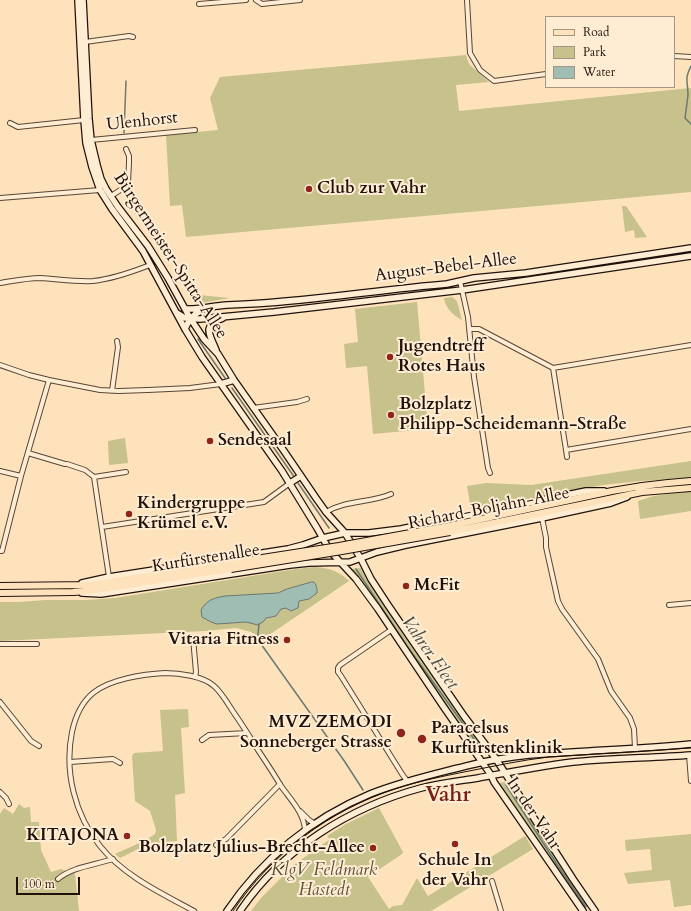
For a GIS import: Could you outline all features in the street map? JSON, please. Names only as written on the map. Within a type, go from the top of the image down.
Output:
[{"type":"main road","name":"Bürgermeister-Spitta-Allee","points":[[78,0],[86,143],[100,190],[143,251],[202,358],[282,471],[296,480],[345,533],[361,559]]},
{"type":"main road","name":"Bürgermeister-Spitta-Allee","points":[[83,0],[91,140],[101,179],[106,189],[148,246],[204,339],[218,354],[253,408],[284,451],[323,538]]},
{"type":"main road","name":"August-Bebel-Allee","points":[[185,309],[193,310],[221,305],[268,303],[452,283],[691,248]]},
{"type":"main road","name":"August-Bebel-Allee","points":[[190,318],[200,319],[227,317],[462,290],[691,256]]},
{"type":"main road","points":[[268,303],[269,312]]},
{"type":"main road","name":"August-Bebel-Allee","points":[[190,318],[204,308]]},
{"type":"main road","points":[[175,310],[181,316],[190,318],[185,329]]},
{"type":"main road","name":"August-Bebel-Allee","points":[[218,354],[209,332],[210,327],[217,320],[227,317]]},
{"type":"main road","points":[[221,384],[234,380]]},
{"type":"main road","name":"Richard-Boljahn-Allee","points":[[450,529],[612,491],[691,481]]},
{"type":"main road","name":"Richard-Boljahn-Allee","points":[[340,549],[642,492],[691,488]]},
{"type":"main road","name":"Richard-Boljahn-Allee","points":[[323,538],[345,533],[369,533],[394,530],[586,491],[612,491]]},
{"type":"main road","name":"Richard-Boljahn-Allee","points":[[340,562],[350,562],[377,552],[406,545],[611,503],[642,492]]},
{"type":"main road","name":"In der Vahr","points":[[323,538],[330,551],[356,579],[392,630],[491,775],[519,820],[583,911]]},
{"type":"main road","name":"Kurfürstenallee","points":[[76,585],[109,577],[288,549],[323,538]]},
{"type":"main road","name":"Kurfürstenallee","points":[[0,586],[89,584],[230,566],[340,549]]},
{"type":"main road","name":"In der Vahr","points":[[361,559],[371,579],[388,605],[464,716],[496,759],[595,911]]},
{"type":"main road","name":"Kurfürstenallee","points":[[0,593],[73,592],[100,594],[296,564],[340,562]]},
{"type":"main road","name":"Kurfürstenallee","points":[[73,592],[111,588],[230,566]]},
{"type":"main road","points":[[228,911],[247,885],[262,868],[305,830],[330,814],[360,798],[393,785],[496,759],[542,754],[691,744]]},
{"type":"main road","points":[[240,911],[269,876],[296,851],[333,824],[355,812],[402,793],[423,787],[575,762],[690,755]]},
{"type":"street","points":[[199,4],[246,0]]},
{"type":"street","points":[[256,0],[262,4],[300,0]]},
{"type":"street","points":[[466,0],[470,53],[480,70],[494,81],[545,74]]},
{"type":"street","points":[[85,42],[129,36],[133,37]]},
{"type":"street","points":[[675,56],[691,57]]},
{"type":"street","points":[[10,123],[18,127],[84,120]]},
{"type":"street","name":"Ulenhorst","points":[[91,140],[195,130]]},
{"type":"street","points":[[111,196],[125,187],[128,182],[129,156],[126,149]]},
{"type":"street","points":[[0,198],[100,190]]},
{"type":"street","points":[[0,283],[41,278],[78,282],[110,278],[150,265]]},
{"type":"street","points":[[460,281],[469,329],[484,446],[490,473]]},
{"type":"street","points":[[469,329],[479,329],[553,368],[691,345]]},
{"type":"street","points":[[112,391],[118,341]]},
{"type":"street","points":[[0,365],[49,380],[100,390],[112,391],[190,388],[221,384]]},
{"type":"street","points":[[553,368],[567,457]]},
{"type":"street","points":[[1,551],[49,380]]},
{"type":"street","points":[[253,408],[297,402],[307,399]]},
{"type":"street","points":[[566,450],[691,429]]},
{"type":"street","points":[[28,453],[85,470],[94,477],[109,577]]},
{"type":"street","points":[[0,471],[21,476]]},
{"type":"street","points":[[94,477],[126,472]]},
{"type":"street","points":[[102,527],[264,502],[296,480]]},
{"type":"street","points":[[326,512],[343,504],[383,498],[391,494]]},
{"type":"street","points":[[542,518],[546,538],[546,547],[558,601],[598,660],[611,690],[630,718],[634,729],[635,748]]},
{"type":"street","points":[[669,605],[691,604]]},
{"type":"street","points":[[392,630],[340,665],[338,672],[407,781]]},
{"type":"street","points":[[193,638],[196,672],[195,677]]},
{"type":"street","points":[[0,644],[37,644]]},
{"type":"street","points":[[194,911],[128,872],[100,846],[82,816],[74,795],[70,749],[76,718],[80,709],[98,690],[121,680],[142,675],[169,673],[195,677],[214,685],[225,699],[297,808],[305,824],[305,830]]},
{"type":"street","points":[[0,702],[31,741],[39,746]]},
{"type":"street","points":[[202,740],[209,735],[247,733]]},
{"type":"street","points":[[690,755],[691,781]]},
{"type":"street","points":[[70,762],[113,759],[120,764]]},
{"type":"street","points":[[216,844],[226,839],[280,784]]},
{"type":"street","points":[[0,792],[9,804]]},
{"type":"street","points":[[297,808],[315,824]]},
{"type":"street","points":[[58,879],[64,874],[72,871],[113,859]]},
{"type":"street","points":[[492,881],[501,911]]},
{"type":"green space","name":"Club zur Vahr","points":[[466,55],[469,64],[489,82],[456,85],[459,111],[691,88],[691,192],[186,237],[182,205],[170,206],[166,135],[218,130],[210,98],[220,77]]},
{"type":"green space","points":[[622,206],[626,206],[647,237],[635,238],[634,230],[625,232]]},
{"type":"green space","points":[[188,294],[230,298],[195,304]]},
{"type":"green space","points":[[452,297],[457,301],[462,320],[453,314],[446,305],[444,298]]},
{"type":"green space","points":[[417,302],[428,429],[373,434],[367,366],[346,368],[344,344],[358,342],[355,309]]},
{"type":"green space","points":[[125,438],[128,463],[109,465],[108,441]]},
{"type":"green space","points":[[691,461],[691,478],[603,485],[471,510],[467,486],[486,483],[531,485]]},
{"type":"green space","points":[[691,491],[691,511],[640,519],[638,501],[654,496]]},
{"type":"green space","points":[[315,567],[334,571],[349,581],[263,639],[251,632],[236,628],[205,631],[0,641],[0,602],[115,598]]},
{"type":"green space","points":[[361,568],[487,751],[479,752],[466,732],[456,722],[361,581],[351,569]]},
{"type":"green space","points":[[188,709],[189,727],[181,728],[185,793],[175,795],[177,841],[150,843],[120,858],[115,854],[146,840],[155,834],[156,830],[150,811],[135,801],[132,756],[134,753],[163,751],[160,710]]},
{"type":"green space","points":[[506,782],[589,905],[583,908],[498,783]]},
{"type":"green space","points":[[19,804],[24,808],[30,807],[31,822],[39,822],[41,850],[51,872],[61,869],[75,874],[79,911],[0,911],[0,814],[4,808],[13,814]]},
{"type":"green space","name":"KlgV Feldmark Hastedt","points":[[379,808],[403,852],[368,877],[389,909],[393,906],[402,905],[417,878],[428,896],[525,836],[533,849],[431,911],[251,911],[261,898],[295,864],[330,839],[327,836],[346,824]]},
{"type":"green space","points":[[691,834],[691,905],[674,907],[670,880],[628,884],[624,873],[652,870],[650,849],[626,851],[625,840]]},
{"type":"water","points":[[312,582],[316,585],[317,593],[309,599],[299,601],[298,608],[291,611],[286,608],[281,609],[276,616],[266,618],[258,625],[246,622],[217,624],[202,617],[201,610],[208,602],[214,599],[225,596],[278,593]]},
{"type":"waterway","points":[[691,66],[687,78],[688,95],[685,118],[691,124]]},
{"type":"waterway","name":"Vahrer Fleet","points":[[124,133],[126,81]]},
{"type":"waterway","name":"Vahrer Fleet","points":[[198,339],[225,378]]},
{"type":"waterway","name":"Vahrer Fleet","points":[[232,388],[295,478]]},
{"type":"waterway","name":"Vahrer Fleet","points":[[298,483],[329,528]]},
{"type":"waterway","name":"Vahrer Fleet","points":[[356,569],[407,646],[482,750]]},
{"type":"waterway","points":[[259,624],[258,635],[261,644],[345,762],[363,790]]},
{"type":"waterway","name":"Vahrer Fleet","points":[[506,785],[586,907]]},
{"type":"tram line","points":[[233,911],[248,890],[265,871],[304,836],[348,809],[395,789],[441,777],[539,758],[691,748]]},
{"type":"place","name":"Club zur Vahr","points":[[309,189]]},
{"type":"place","name":"Jugendtreff Rotes Haus","points":[[390,357]]},
{"type":"place","name":"Bolzplatz Philipp-Scheidemann-Straße","points":[[391,415]]},
{"type":"place","name":"Sendesaal","points":[[210,441]]},
{"type":"place","name":"Kindergruppe Krümel e.V.","points":[[129,514]]},
{"type":"place","name":"McFit","points":[[406,586]]},
{"type":"place","name":"Vitaria Fitness","points":[[287,640]]},
{"type":"place","name":"MVZ ZEMODI Sonneberger Strasse","points":[[401,733]]},
{"type":"place","name":"Paracelsus Kurfürstenklinik","points":[[422,739]]},
{"type":"place","name":"KITAJONA","points":[[127,836]]},
{"type":"place","name":"Schule In der Vahr","points":[[455,844]]},
{"type":"place","name":"Bolzplatz Julius-Brecht-Allee","points":[[373,848]]},
{"type":"district","name":"Vahr","points":[[448,796]]}]
